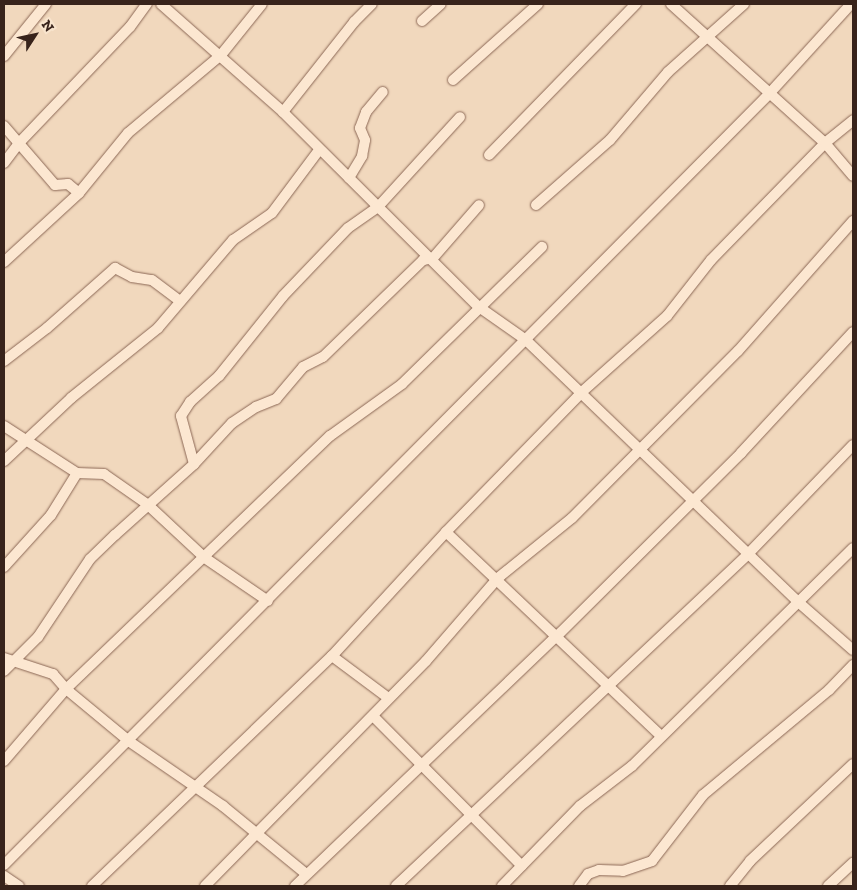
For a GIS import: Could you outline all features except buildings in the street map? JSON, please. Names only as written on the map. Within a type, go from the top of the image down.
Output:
[{"type":"street","points":[[4,56],[46,4]]},
{"type":"street","points":[[4,163],[20,142],[130,27],[147,4]]},
{"type":"street","points":[[161,4],[222,55],[283,112],[350,178],[377,208],[433,258],[450,280],[479,308],[526,340],[583,391],[640,450],[796,600],[853,650]]},
{"type":"street","points":[[4,262],[79,193],[128,133],[222,55],[262,4]]},
{"type":"street","points":[[283,112],[354,22],[372,4]]},
{"type":"street","points":[[422,21],[441,4]]},
{"type":"street","points":[[453,80],[538,4]]},
{"type":"street","points":[[489,155],[636,4]]},
{"type":"street","points":[[671,4],[710,37],[769,94],[826,143],[853,176]]},
{"type":"street","points":[[536,205],[610,140],[668,72],[710,37],[744,4]]},
{"type":"street","points":[[4,865],[130,742],[769,94],[851,4]]},
{"type":"street","points":[[350,178],[362,156],[365,140],[360,128],[366,112],[383,92]]},
{"type":"street","points":[[194,464],[182,416],[190,402],[219,376],[283,296],[348,228],[377,208],[460,117]]},
{"type":"street","points":[[92,886],[197,788],[332,656],[446,532],[583,391],[668,316],[711,260],[826,143],[853,120]]},
{"type":"street","points":[[4,126],[20,142],[55,185],[68,184],[79,193]]},
{"type":"street","points":[[4,461],[25,438],[158,328],[234,240],[272,213],[320,150]]},
{"type":"street","points":[[4,671],[8,660],[42,631],[90,559],[147,504],[194,464],[232,423],[256,407],[276,399],[303,367],[323,357],[423,260],[433,258],[479,205]]},
{"type":"street","points":[[205,886],[373,716],[387,698],[426,661],[498,578],[572,518],[770,318],[819,257],[853,221]]},
{"type":"street","points":[[4,761],[66,689],[205,558],[330,436],[402,384],[542,246]]},
{"type":"street","points":[[4,361],[47,328],[115,268],[132,276],[152,280],[180,301]]},
{"type":"street","points":[[295,886],[557,636],[693,500],[853,332]]},
{"type":"street","points":[[4,426],[25,438],[77,474],[104,474],[147,504],[205,558],[268,601]]},
{"type":"street","points":[[396,886],[473,816],[607,686],[749,553],[853,445]]},
{"type":"street","points":[[4,567],[51,515],[77,474]]},
{"type":"street","points":[[446,532],[498,578],[607,686],[661,736]]},
{"type":"street","points":[[502,886],[580,806],[632,766],[796,600],[853,548]]},
{"type":"street","points":[[332,656],[387,698]]},
{"type":"street","points":[[8,660],[43,668],[60,680],[66,689],[130,742],[197,788],[257,833],[306,874]]},
{"type":"street","points":[[578,886],[588,874],[599,870],[624,871],[652,861],[703,796],[829,690],[853,665]]},
{"type":"street","points":[[373,716],[522,866]]},
{"type":"street","points":[[730,886],[750,861],[853,764]]},
{"type":"street","points":[[828,886],[853,864]]},
{"type":"street","points":[[4,876],[19,886]]}]
